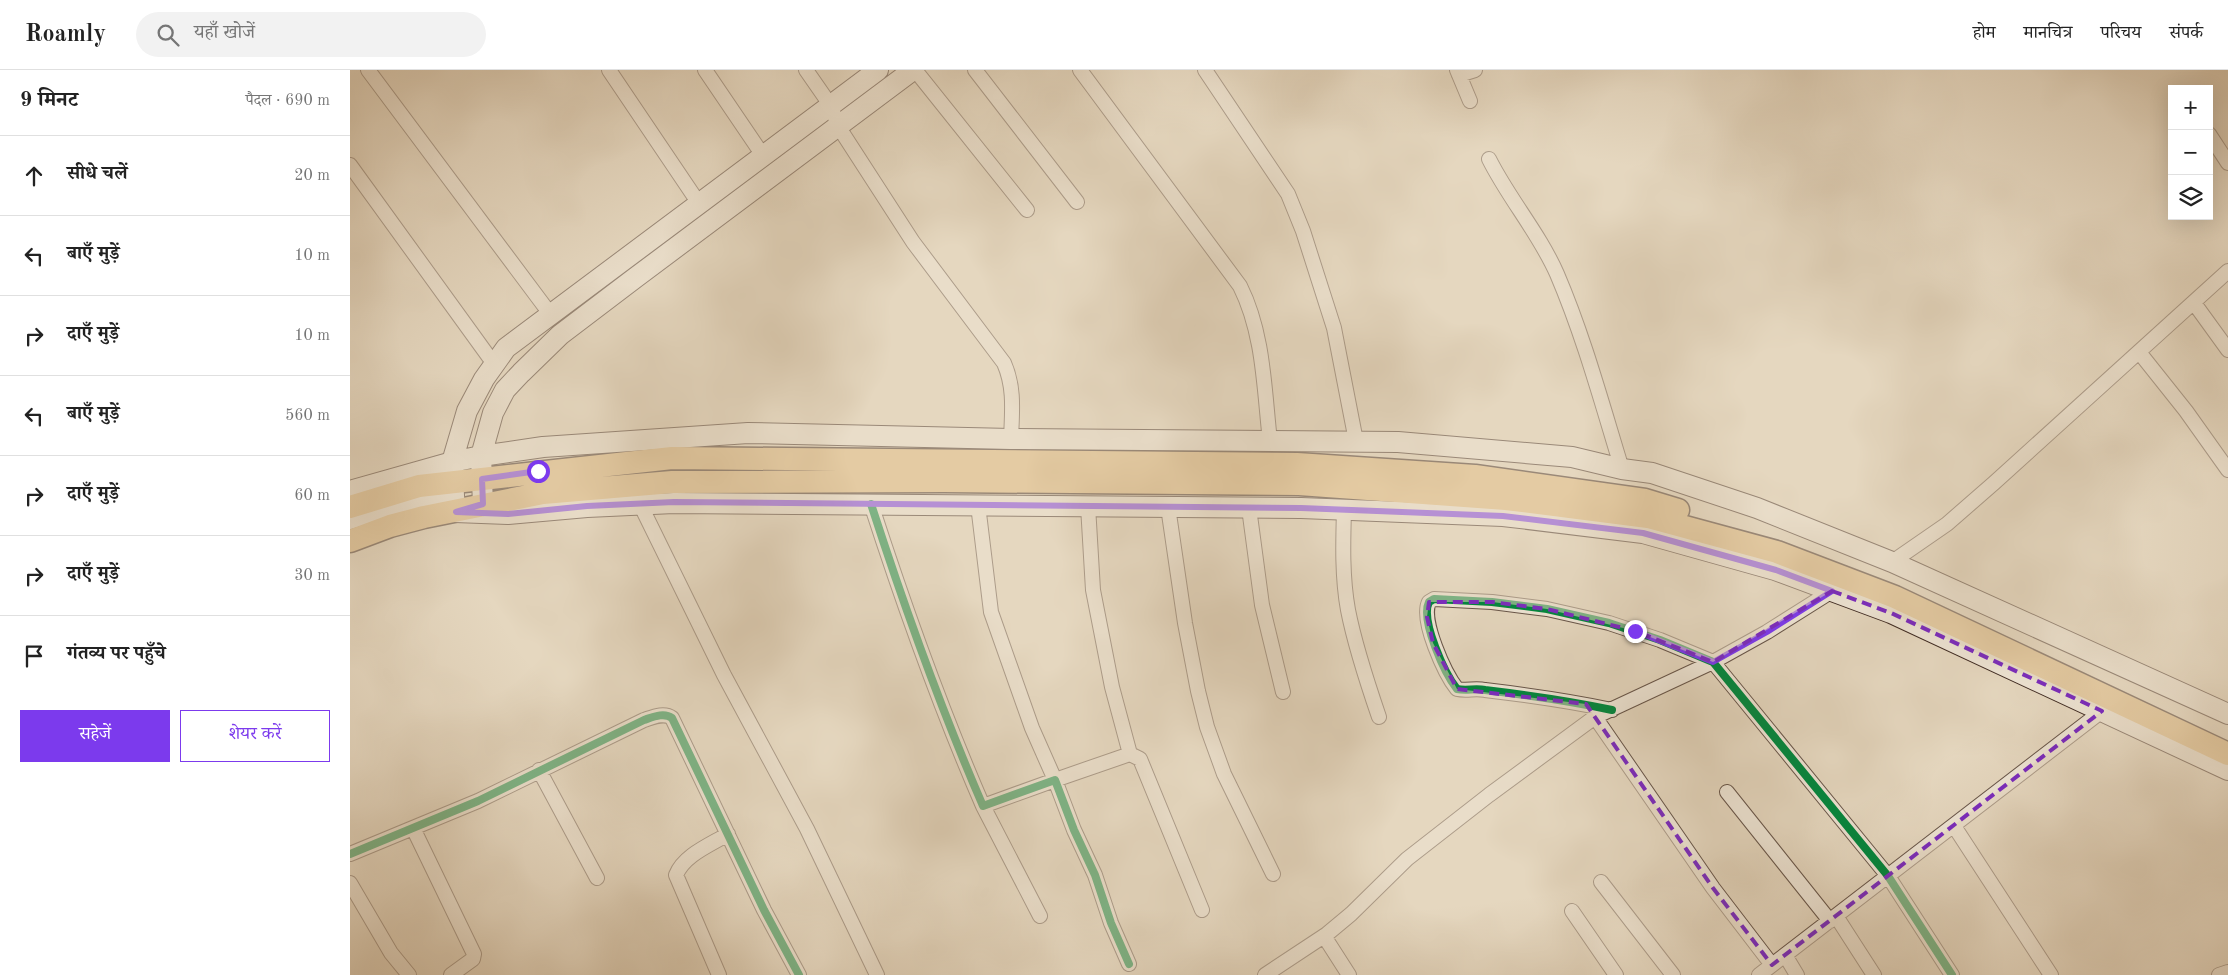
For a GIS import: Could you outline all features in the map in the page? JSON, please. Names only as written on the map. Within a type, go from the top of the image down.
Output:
[{"type":"main road","points":[[454,497],[452,462],[467,411],[494,364],[506,348],[700,205],[878,70]]},
{"type":"main road","points":[[483,504],[481,456],[493,412],[505,390],[560,335],[914,70]]},
{"type":"main road","points":[[528,332],[545,350]]},
{"type":"main road","points":[[350,491],[452,462],[481,456],[543,447],[748,433],[1011,439],[1398,442],[1572,457],[1622,469],[1652,473],[1757,508],[1892,562],[2228,714]]},
{"type":"main road","points":[[350,540],[390,526],[454,497],[482,479],[672,458],[1297,464],[1475,476],[1645,500],[1758,533],[1904,585],[2228,739]]},
{"type":"main road","points":[[454,497],[483,504],[543,493],[672,482],[944,481],[1279,484],[1506,499],[1648,517],[1777,552],[1895,597],[2228,754]]},
{"type":"main road","points":[[350,507],[419,486],[508,514],[587,506],[674,502],[1249,508],[1503,516],[1643,533],[1776,570],[1891,613],[2228,770]]},
{"type":"street","points":[[368,70],[551,315]]},
{"type":"street","points":[[609,70],[700,205]]},
{"type":"street","points":[[705,70],[764,157]]},
{"type":"street","points":[[806,70],[831,106],[838,126],[913,242],[1004,363],[1010,377],[1012,391],[1011,439]]},
{"type":"street","points":[[914,70],[1027,210]]},
{"type":"street","points":[[974,70],[1077,202]]},
{"type":"street","points":[[1080,70],[1240,286],[1255,325],[1261,354],[1270,441]]},
{"type":"street","points":[[1205,70],[1288,194],[1303,231],[1334,328],[1356,441]]},
{"type":"street","points":[[1470,101],[1458,72],[1475,70]]},
{"type":"street","points":[[2213,140],[2228,163]]},
{"type":"street","points":[[1489,159],[1544,249],[1556,273],[1586,349],[1622,469]]},
{"type":"street","points":[[350,165],[494,364]]},
{"type":"street","points":[[1892,562],[1960,512],[2194,303],[2228,270]]},
{"type":"street","points":[[2194,303],[2228,350]]},
{"type":"street","points":[[2139,352],[2186,411],[2228,470]]},
{"type":"street","points":[[350,522],[385,511],[454,497]]},
{"type":"street","points":[[640,504],[724,675],[807,829],[877,975]]},
{"type":"street","points":[[871,504],[900,595],[962,758],[983,806],[1040,916]]},
{"type":"street","points":[[978,505],[991,612],[1032,728],[1074,830],[1095,875],[1111,923],[1129,964]]},
{"type":"street","points":[[1088,506],[1093,590],[1112,688],[1130,754]]},
{"type":"street","points":[[1168,507],[1185,623],[1207,727],[1224,774],[1273,874]]},
{"type":"street","points":[[1249,508],[1262,605],[1283,692]]},
{"type":"street","points":[[1344,510],[1343,551],[1348,608],[1354,637],[1379,717]]},
{"type":"street","points":[[1265,975],[1324,936],[1351,914],[1407,859],[1488,794],[1595,717],[1713,662],[1767,632],[1832,591]]},
{"type":"street","points":[[1612,710],[1565,700],[1480,689],[1458,689],[1434,642],[1426,606],[1434,599],[1492,602],[1547,609],[1635,631],[1713,662],[1888,876],[1952,975]]},
{"type":"street","points":[[1759,975],[2102,711]]},
{"type":"street","points":[[350,854],[478,800],[644,720],[659,715],[668,715],[672,718],[799,975]]},
{"type":"street","points":[[1595,717],[1717,893],[1772,965]]},
{"type":"street","points":[[983,806],[1130,754],[1140,759],[1202,910]]},
{"type":"street","points":[[540,770],[597,878]]},
{"type":"street","points":[[1727,792],[1833,918],[1874,975]]},
{"type":"street","points":[[1954,826],[2051,975]]},
{"type":"street","points":[[413,828],[474,954],[473,959],[451,975]]},
{"type":"street","points":[[719,975],[676,875],[679,867],[688,858],[728,834]]},
{"type":"street","points":[[1601,882],[1673,975]]},
{"type":"street","points":[[350,883],[391,953],[409,975]]},
{"type":"street","points":[[1572,911],[1616,975]]},
{"type":"street","points":[[1324,936],[1349,975]]},
{"type":"street","points":[[1785,955],[1796,975]]},
{"type":"street","points":[[2219,975],[2228,972]]},
{"type":"highlighted area","points":[[1832,591],[1891,613],[2102,711],[1772,965],[1713,888],[1586,704],[1457,689],[1433,643],[1427,617],[1429,602],[1492,602],[1547,609],[1635,631],[1713,662]]},
{"type":"cycle path","points":[[871,504],[923,656],[983,806],[1055,780],[1074,830],[1095,875],[1111,923],[1129,964]]},
{"type":"cycle path","points":[[1612,710],[1482,689],[1457,689],[1446,672],[1435,647],[1428,621],[1427,610],[1429,602],[1434,599],[1492,602],[1547,609],[1609,623],[1660,640],[1713,662],[1888,876],[1952,975]]},
{"type":"cycle path","points":[[350,854],[478,801],[644,720],[666,715],[672,718],[764,910],[799,975]]},
{"type":"route","points":[[538,471],[482,479],[483,504],[456,512],[508,514],[587,506],[674,502],[1301,508],[1503,516],[1643,533],[1776,570],[1832,591],[1767,632],[1713,662],[1635,631]]}]
